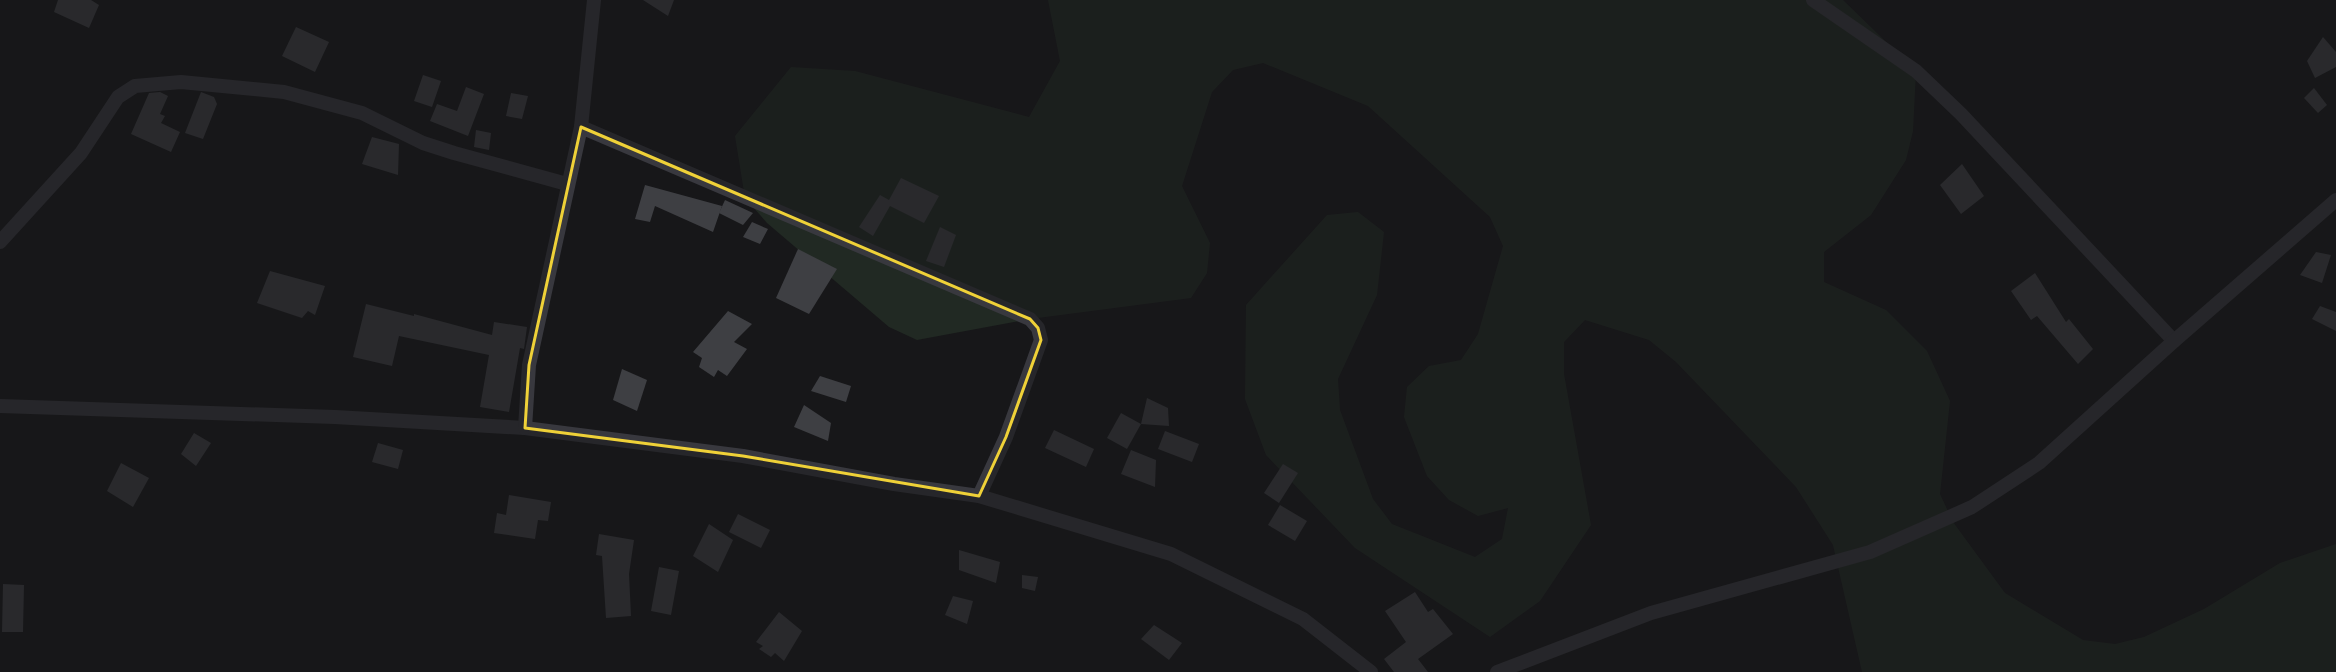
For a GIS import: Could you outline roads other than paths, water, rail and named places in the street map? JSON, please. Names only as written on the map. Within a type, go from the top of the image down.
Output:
[{"type":"street","points":[[525,428],[528,365],[553,261],[567,184],[581,127],[594,0]]},
{"type":"street","points":[[1812,0],[1916,71],[1966,120],[2174,341]]},
{"type":"street","points":[[0,242],[81,153],[118,97],[134,86],[181,82],[284,92],[362,113],[423,143],[567,184]]},
{"type":"street","points":[[581,127],[1030,319],[1038,328],[1041,340],[1006,437],[979,496]]},
{"type":"street","points":[[1496,672],[1651,614],[1870,552],[1972,507],[2039,463],[2174,341],[2228,296],[2336,200]]},
{"type":"street","points":[[0,406],[335,417],[525,428],[743,456],[894,484],[979,496],[1170,554],[1303,620],[1371,672]]}]
